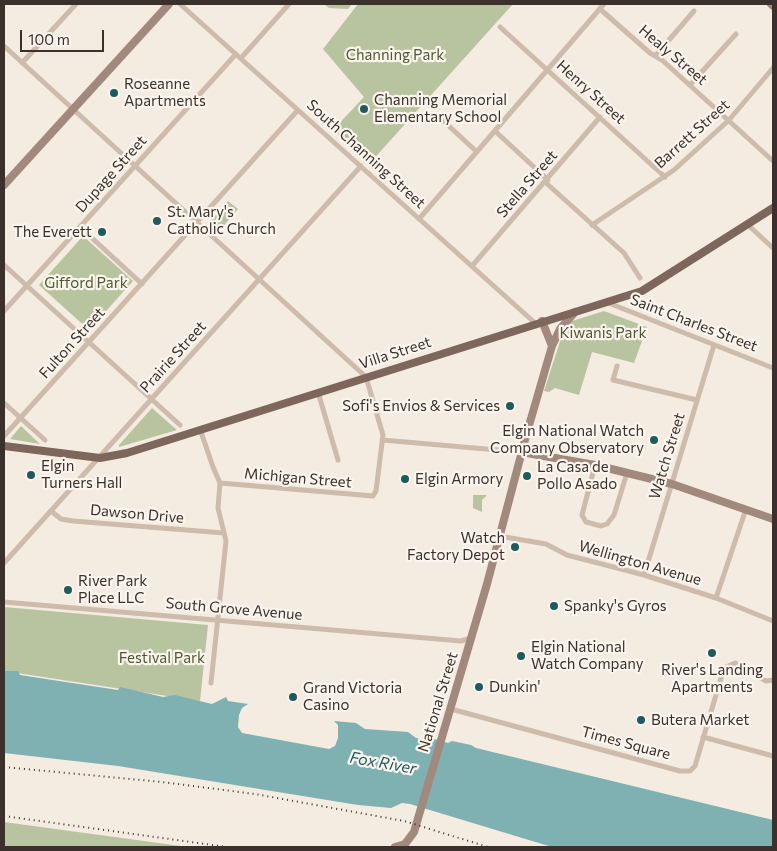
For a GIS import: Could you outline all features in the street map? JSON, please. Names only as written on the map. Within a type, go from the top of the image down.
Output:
[{"type":"main road","name":"Villa Street","points":[[4,446],[100,458],[127,453],[653,286],[773,208]]},
{"type":"street","points":[[22,62],[76,4]]},
{"type":"street","points":[[4,185],[169,4]]},
{"type":"street","name":"South Channing Street","points":[[180,4],[419,219],[538,322]]},
{"type":"street","name":"Dupage Street","points":[[4,311],[135,166],[288,4]]},
{"type":"street","points":[[419,219],[602,6]]},
{"type":"street","name":"Healy Street","points":[[602,6],[650,53],[690,85],[773,161]]},
{"type":"street","points":[[656,56],[694,11]]},
{"type":"street","name":"Henry Street","points":[[500,27],[665,177]]},
{"type":"street","points":[[690,85],[736,34]]},
{"type":"street","points":[[4,46],[366,377],[382,432],[382,440],[521,452],[595,465],[672,484],[773,519]]},
{"type":"street","name":"Barrett Street","points":[[592,225],[665,177],[729,120],[773,68]]},
{"type":"street","name":"Fulton Street","points":[[4,436],[298,110]]},
{"type":"street","points":[[438,116],[477,152]]},
{"type":"street","name":"Stella Street","points":[[472,266],[547,181],[600,117]]},
{"type":"street","points":[[495,131],[592,225],[625,254],[640,278]]},
{"type":"street","name":"Prairie Street","points":[[4,563],[361,166]]},
{"type":"street","points":[[748,225],[773,248]]},
{"type":"street","points":[[80,227],[142,284]]},
{"type":"street","points":[[4,265],[180,425]]},
{"type":"street","name":"Saint Charles Street","points":[[605,302],[773,368]]},
{"type":"street","name":"National Street","points":[[395,847],[410,839],[414,832],[487,584],[521,452],[552,346],[560,329],[576,311]]},
{"type":"street","points":[[538,322],[552,346]]},
{"type":"street","name":"Watch Street","points":[[644,575],[714,345]]},
{"type":"street","points":[[617,366],[613,380],[697,400]]},
{"type":"street","points":[[318,392],[338,460]]},
{"type":"street","points":[[4,402],[45,440]]},
{"type":"street","points":[[200,429],[212,468],[220,483],[218,508],[226,542],[211,683]]},
{"type":"street","name":"Michigan Street","points":[[220,483],[373,496],[376,491],[382,440]]},
{"type":"street","points":[[595,465],[582,515],[586,522],[601,526],[607,524],[614,515],[627,473]]},
{"type":"street","points":[[716,598],[746,509]]},
{"type":"street","name":"Dawson Drive","points":[[51,512],[67,520],[224,532]]},
{"type":"street","name":"Wellington Avenue","points":[[499,536],[546,544],[568,555],[644,575],[716,598],[773,620]]},
{"type":"street","name":"South Grove Avenue","points":[[4,602],[470,642]]},
{"type":"street","points":[[773,680],[766,681],[738,664],[727,665],[722,671],[703,738],[773,756]]},
{"type":"street","name":"Times Square","points":[[451,709],[680,771],[690,771],[696,766],[703,738]]},
{"type":"green space","points":[[324,4],[352,4],[348,9],[329,8]]},
{"type":"green space","name":"Channing Park","points":[[358,4],[513,4],[370,163],[333,130],[364,97],[323,49]]},
{"type":"green space","points":[[228,201],[238,209],[220,230],[217,230],[209,223]]},
{"type":"green space","name":"Gifford Park","points":[[83,236],[133,281],[89,330],[39,285]]},
{"type":"green space","name":"Kiwanis Park","points":[[604,311],[647,327],[634,363],[592,352],[579,395],[555,388],[549,392],[544,391],[564,329],[572,321]]},
{"type":"green space","points":[[152,408],[177,430],[119,447],[119,445]]},
{"type":"green space","points":[[21,426],[40,444],[10,439]]},
{"type":"green space","points":[[473,495],[487,495],[482,500],[482,512],[473,508]]},
{"type":"green space","name":"Festival Park","points":[[4,607],[208,625],[200,701],[4,671]]},
{"type":"green space","points":[[4,822],[188,847],[4,847]]},
{"type":"water","name":"Fox River","points":[[4,671],[18,671],[20,675],[118,690],[120,687],[163,697],[175,695],[212,704],[226,697],[228,701],[248,704],[242,708],[239,715],[238,727],[242,733],[329,749],[335,746],[338,738],[338,725],[334,721],[356,723],[365,729],[408,732],[416,738],[426,740],[431,738],[448,743],[452,741],[471,745],[476,748],[773,820],[773,847],[552,847],[410,804],[402,803],[391,808],[358,805],[118,766],[4,753]]},
{"type":"railway","points":[[4,767],[162,782],[255,794],[404,821],[488,847]]},
{"type":"railway","points":[[4,816],[227,847]]},
{"type":"place","name":"Roseanne Apartments","points":[[114,93]]},
{"type":"place","name":"Channing Memorial Elementary School","points":[[364,109]]},
{"type":"place","name":"St. Mary's Catholic Church","points":[[157,221]]},
{"type":"place","name":"The Everett","points":[[102,232]]},
{"type":"place","name":"Sofi's Envios & Services","points":[[510,406]]},
{"type":"place","name":"Elgin National Watch Company Observatory","points":[[654,440]]},
{"type":"place","name":"Elgin Turners Hall","points":[[31,475]]},
{"type":"place","name":"La Casa de Pollo Asado","points":[[527,476]]},
{"type":"place","name":"Elgin Armory","points":[[405,479]]},
{"type":"place","name":"Watch Factory Depot","points":[[515,547]]},
{"type":"place","name":"River Park Place LLC","points":[[68,590]]},
{"type":"place","name":"Spanky's Gyros","points":[[554,606]]},
{"type":"place","name":"River's Landing Apartments","points":[[712,653]]},
{"type":"place","name":"Elgin National Watch Company","points":[[521,656]]},
{"type":"place","name":"Dunkin'","points":[[479,687]]},
{"type":"place","name":"Grand Victoria Casino","points":[[293,697]]},
{"type":"place","name":"Butera Market","points":[[641,720]]}]
